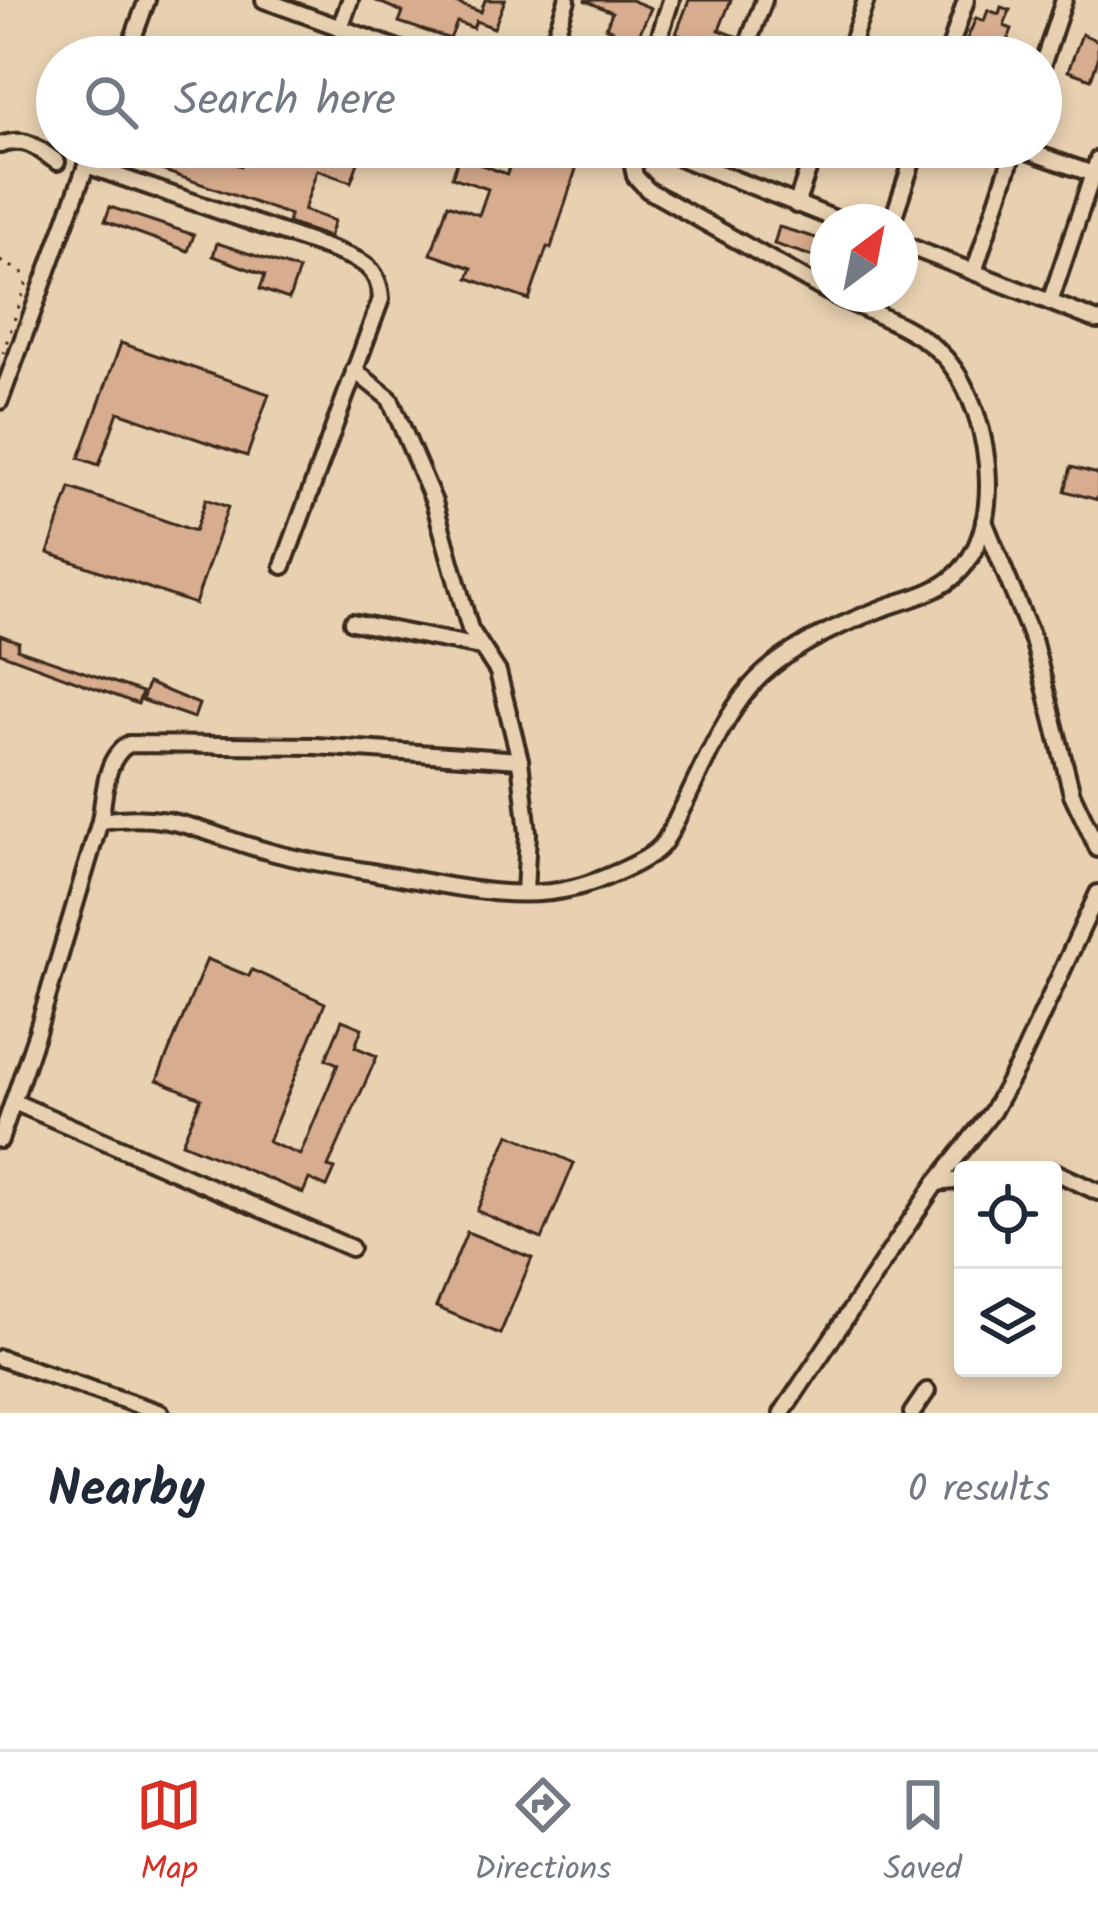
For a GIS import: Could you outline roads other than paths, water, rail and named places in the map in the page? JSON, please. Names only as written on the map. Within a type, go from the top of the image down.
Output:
[{"type":"street","points":[[134,36],[147,0]]},
{"type":"street","points":[[264,0],[362,36]]},
{"type":"street","points":[[340,28],[350,0]]},
{"type":"street","points":[[555,36],[567,0]]},
{"type":"street","points":[[660,36],[671,0]]},
{"type":"street","points":[[750,36],[764,0]]},
{"type":"street","points":[[954,36],[966,0]]},
{"type":"street","points":[[1052,36],[1064,0]]},
{"type":"street","points":[[852,36],[861,1]]},
{"type":"street","points":[[0,145],[17,140],[36,149]]},
{"type":"street","points":[[1050,302],[1096,167],[1062,158]]},
{"type":"street","points":[[0,400],[85,168]]},
{"type":"street","points":[[95,168],[361,260],[380,284],[380,299],[283,566]]},
{"type":"street","points":[[633,168],[648,190],[810,282]]},
{"type":"street","points":[[704,168],[810,211]]},
{"type":"street","points":[[796,206],[809,168]]},
{"type":"street","points":[[898,204],[910,168]]},
{"type":"street","points":[[974,272],[1009,168]]},
{"type":"street","points":[[918,250],[1098,321]]},
{"type":"street","points":[[100,821],[154,816],[313,863],[525,893],[573,888],[644,859],[662,846],[724,726],[752,685],[794,651],[862,616],[950,580],[970,558],[984,520],[988,456],[981,424],[958,375],[940,352],[869,312]]},
{"type":"street","points":[[354,370],[390,399],[434,502],[470,629],[498,672],[520,760],[528,833],[525,893]]},
{"type":"street","points":[[984,520],[1034,643],[1072,794],[1098,849]]},
{"type":"street","points":[[352,622],[480,647]]},
{"type":"street","points":[[0,1140],[100,821],[111,761],[120,747],[316,746],[520,760]]},
{"type":"street","points":[[782,1413],[936,1183],[992,1112],[1098,893]]},
{"type":"street","points":[[14,1102],[351,1248]]},
{"type":"street","points":[[1062,1176],[1098,1192]]},
{"type":"street","points":[[936,1183],[954,1181]]},
{"type":"street","points":[[0,1358],[161,1413]]},
{"type":"street","points":[[912,1413],[927,1391]]}]
